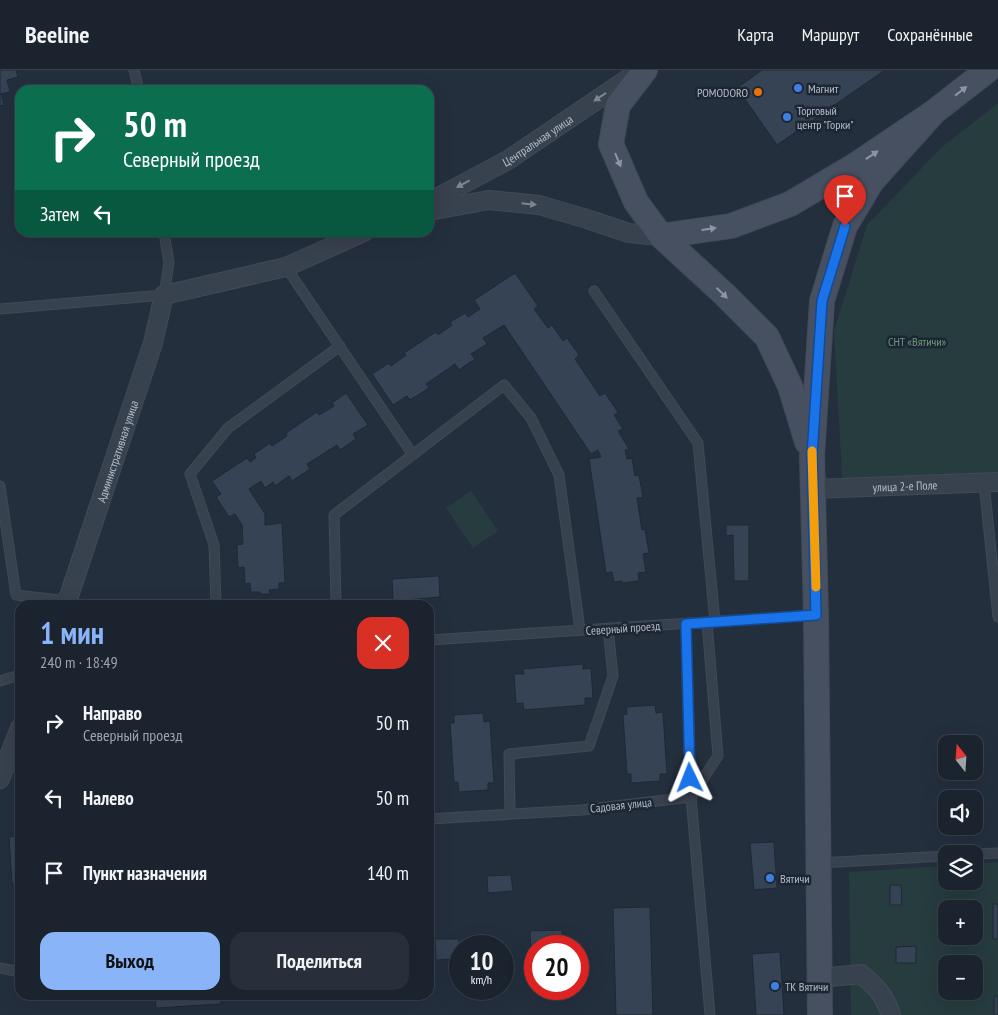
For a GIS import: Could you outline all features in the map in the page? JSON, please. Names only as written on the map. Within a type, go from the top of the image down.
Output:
[{"type":"main road","points":[[645,70],[618,105],[611,144],[636,202],[661,236],[767,337],[790,386],[812,456]]},
{"type":"main road","points":[[661,236],[730,226],[790,204],[854,166],[934,112],[988,70]]},
{"type":"main road","points":[[820,1015],[816,615],[812,456],[822,301],[845,226],[872,181],[934,112]]},
{"type":"street","name":"Центральная улица","points":[[434,199],[508,160],[640,70]]},
{"type":"street","points":[[434,210],[489,200],[539,205],[629,233],[661,236]]},
{"type":"street","points":[[164,295],[286,267],[353,237]]},
{"type":"street","name":"Административная улица","points":[[68,600],[152,343],[164,295]]},
{"type":"street","name":"улица 2-е Поле","points":[[813,490],[991,483]]},
{"type":"street","points":[[0,780],[15,741]]},
{"type":"street","points":[[820,978],[861,974],[877,987],[891,1015]]},
{"type":"lane","points":[[134,70],[138,85]]},
{"type":"lane","points":[[0,309],[164,295],[169,263],[165,237]]},
{"type":"lane","points":[[286,267],[413,455]]},
{"type":"lane","points":[[594,292],[698,443],[711,622],[718,756],[691,797]]},
{"type":"lane","points":[[216,600],[214,545],[190,474],[228,428],[340,346]]},
{"type":"lane","points":[[336,600],[334,515],[504,385],[531,418],[560,475],[580,630]]},
{"type":"lane","points":[[991,483],[998,617]]},
{"type":"lane","points":[[0,486],[16,596],[45,600]]},
{"type":"lane","name":"Северный проезд","points":[[434,640],[816,615]]},
{"type":"lane","points":[[686,624],[691,797],[710,1015]]},
{"type":"lane","points":[[510,814],[509,754],[589,746],[613,676],[608,628]]},
{"type":"lane","points":[[0,681],[15,676]]},
{"type":"lane","name":"Садовая улица","points":[[434,819],[582,810],[691,797]]},
{"type":"lane","points":[[983,853],[998,852]]},
{"type":"lane","points":[[818,864],[938,856]]},
{"type":"lane","points":[[0,968],[15,971]]},
{"type":"green space","name":"СНТ «Вятичи»","points":[[998,103],[998,490],[843,493],[834,331],[867,225],[942,147]]},
{"type":"green space","points":[[471,491],[498,531],[473,548],[446,508]]},
{"type":"green space","points":[[998,862],[998,1015],[851,1015],[849,872],[938,866],[938,890],[983,890],[983,863]]},
{"type":"building","points":[[0,70],[16,70],[18,77],[7,80],[10,92],[1,94],[4,105],[0,106]]},
{"type":"building","name":"Торговый центр \"Горки\"","points":[[762,70],[885,70],[777,145],[737,88]]},
{"type":"building","points":[[515,273],[538,306],[534,309],[548,328],[552,325],[563,341],[567,338],[579,355],[575,359],[600,396],[605,393],[618,412],[614,415],[623,429],[618,431],[629,449],[625,450],[627,459],[632,458],[635,476],[639,475],[643,498],[637,498],[642,530],[645,529],[649,553],[643,554],[646,572],[638,573],[639,581],[614,582],[612,572],[606,573],[589,459],[601,457],[598,450],[591,454],[504,325],[483,338],[487,344],[471,354],[475,359],[459,370],[455,364],[426,384],[429,388],[410,400],[407,396],[393,405],[372,374],[389,363],[391,366],[406,355],[404,353],[436,332],[438,335],[452,325],[450,322],[465,313],[468,317],[480,309],[474,300]]},
{"type":"building","points":[[346,393],[368,425],[353,434],[356,439],[340,450],[337,445],[307,464],[310,469],[292,481],[289,476],[275,486],[273,482],[265,488],[261,481],[249,489],[265,514],[265,525],[282,523],[285,583],[279,583],[279,589],[269,590],[270,594],[251,592],[250,583],[245,584],[244,567],[238,568],[237,545],[243,544],[242,525],[235,514],[229,517],[216,497],[221,494],[212,481],[247,458],[250,462],[256,458],[254,454],[270,443],[272,446],[287,436],[286,433],[317,412],[319,415],[334,406],[332,403]]},
{"type":"building","points":[[726,525],[749,525],[749,581],[734,581],[733,535],[726,536]]},
{"type":"building","points":[[439,576],[440,597],[393,600],[392,579]]},
{"type":"building","points":[[583,664],[583,669],[591,668],[593,698],[585,698],[585,705],[524,710],[523,703],[516,704],[514,674],[524,674],[523,669]]},
{"type":"building","points":[[655,705],[656,713],[663,712],[667,774],[660,774],[660,781],[631,783],[631,774],[627,774],[623,715],[627,714],[626,707]]},
{"type":"building","points":[[483,713],[484,722],[490,721],[494,783],[488,783],[488,790],[459,792],[458,782],[454,783],[450,723],[454,723],[454,715]]},
{"type":"building","points":[[15,836],[15,884],[12,884],[9,837]]},
{"type":"building","points":[[774,842],[777,888],[754,890],[750,843]]},
{"type":"building","points":[[511,875],[513,891],[488,893],[487,876]]},
{"type":"building","points":[[890,885],[901,885],[902,905],[890,905]]},
{"type":"building","points":[[993,904],[998,904],[998,939],[993,939]]},
{"type":"building","points":[[650,907],[653,1015],[616,1015],[613,908]]},
{"type":"building","points":[[562,930],[562,935],[530,935],[530,931]]},
{"type":"building","points":[[435,939],[449,939],[449,959],[436,960]]},
{"type":"building","points":[[916,946],[916,963],[896,963],[896,947]]},
{"type":"building","points":[[780,952],[784,1015],[756,1015],[752,954]]},
{"type":"building","points":[[994,996],[998,996],[998,1015],[994,1015]]},
{"type":"building","points":[[155,1000],[221,1000],[221,1004],[156,1008]]},
{"type":"slow traffic","points":[[812,451],[816,587]]},
{"type":"place","name":"Магнит","points":[[798,88]]},
{"type":"place","name":"POMODORO","points":[[758,92]]},
{"type":"place","name":"Торговый центр \"Горки\"","points":[[787,117]]},
{"type":"place","name":"Вятичи","points":[[770,878]]},
{"type":"place","name":"ТК Вятичи","points":[[775,986]]},
{"type":"route","points":[[690,778],[686,624],[816,615],[812,456],[822,301],[845,226]]}]
